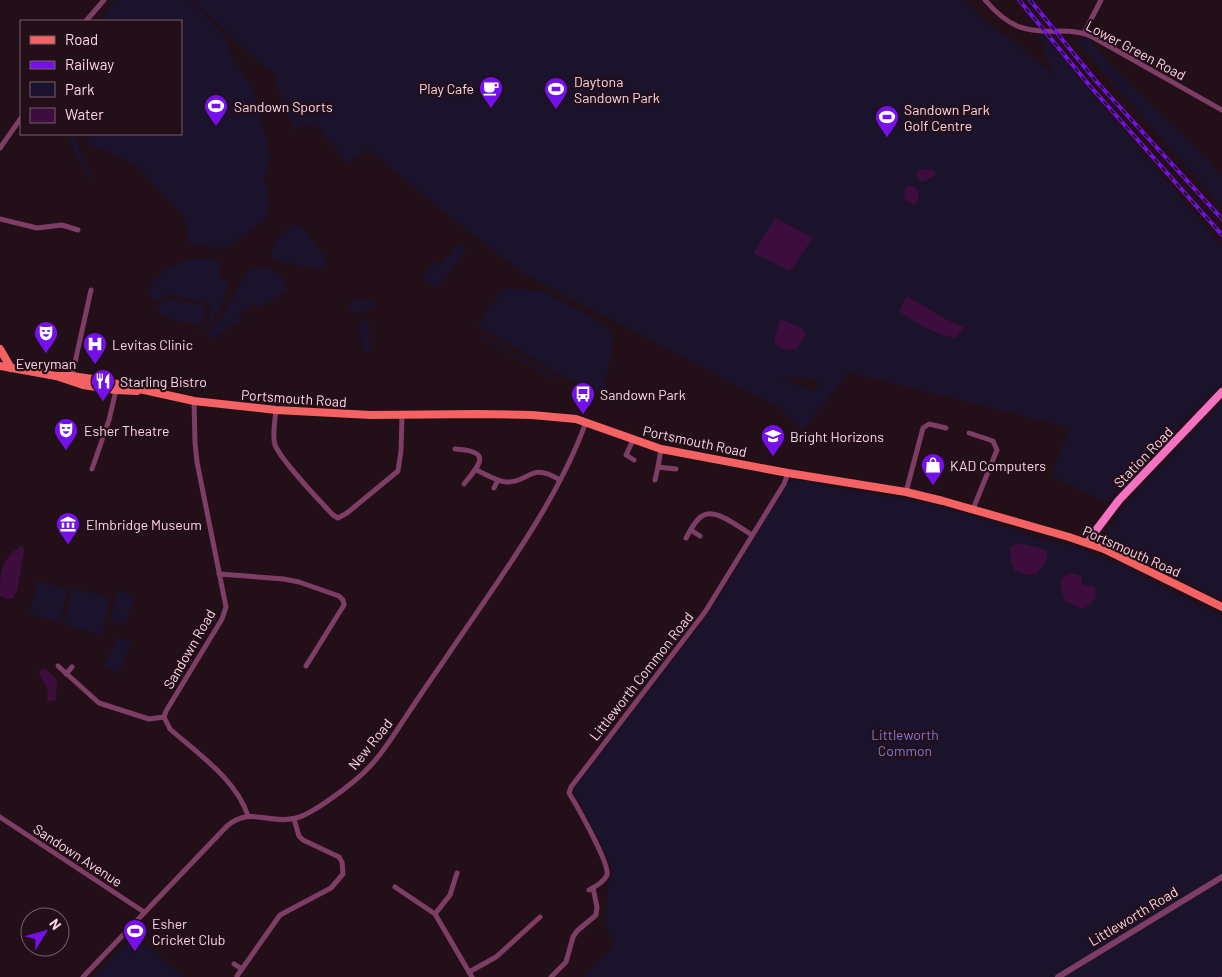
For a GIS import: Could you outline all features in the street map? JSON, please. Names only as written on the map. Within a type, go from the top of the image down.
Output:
[{"type":"main road","points":[[0,349],[11,368]]},
{"type":"main road","points":[[0,366],[56,376],[83,385],[116,387]]},
{"type":"main road","points":[[56,376],[72,376],[116,387]]},
{"type":"main road","name":"Portsmouth Road","points":[[116,387],[194,401],[276,410],[361,415],[532,415],[586,422],[661,449],[788,473],[906,492],[973,509],[1088,543],[1222,608]]},
{"type":"main road","name":"Station Road","points":[[1088,543],[1119,500],[1222,392]]},
{"type":"street","points":[[87,20],[104,0]]},
{"type":"street","name":"Lower Green Road","points":[[985,0],[1003,18],[1018,27],[1032,30],[1069,30],[1084,33],[1222,110]]},
{"type":"street","points":[[1084,33],[1101,0]]},
{"type":"street","points":[[0,148],[20,119]]},
{"type":"street","points":[[0,218],[37,228],[62,225],[78,230]]},
{"type":"street","points":[[72,376],[91,290]]},
{"type":"street","points":[[92,469],[109,420],[116,387]]},
{"type":"street","name":"Sandown Road","points":[[164,717],[225,612],[226,607],[194,443],[194,401]]},
{"type":"street","points":[[276,410],[274,438],[276,446],[286,462],[333,515],[338,518],[347,513],[398,471],[401,451],[402,415]]},
{"type":"street","name":"New Road","points":[[248,816],[276,820],[294,819],[302,816],[354,782],[377,758],[506,567],[560,480],[586,422]]},
{"type":"street","points":[[906,492],[923,428],[928,424],[946,428]]},
{"type":"street","points":[[969,433],[993,441],[997,450],[973,509]]},
{"type":"street","points":[[633,440],[626,455],[634,460]]},
{"type":"street","points":[[655,480],[661,449]]},
{"type":"street","points":[[455,450],[468,450],[479,454],[480,459],[476,470],[464,484]]},
{"type":"street","points":[[658,467],[676,469]]},
{"type":"street","points":[[476,470],[498,480],[514,481],[527,474],[542,472],[560,480]]},
{"type":"street","name":"Littleworth Common Road","points":[[551,977],[566,962],[573,937],[577,931],[596,915],[598,907],[591,889],[602,882],[607,875],[606,866],[582,814],[569,793],[571,787],[705,612],[784,484],[788,473]]},
{"type":"street","points":[[494,488],[498,480]]},
{"type":"street","points":[[686,538],[701,516],[708,513],[715,514],[752,535]]},
{"type":"street","points":[[691,530],[700,536]]},
{"type":"street","points":[[219,574],[284,579],[339,596],[343,600],[344,605],[306,666]]},
{"type":"street","points":[[58,666],[98,703],[150,719],[164,717],[170,729],[234,789],[248,816],[236,819],[227,826],[83,977]]},
{"type":"street","points":[[66,674],[72,667]]},
{"type":"street","name":"Sandown Avenue","points":[[0,817],[144,912]]},
{"type":"street","points":[[237,976],[280,915],[331,888],[343,874],[342,862],[339,857],[303,840],[299,836],[294,819]]},
{"type":"street","points":[[435,914],[450,895],[458,872]]},
{"type":"street","name":"Littleworth Road","points":[[1058,977],[1222,877]]},
{"type":"street","points":[[395,887],[435,914],[470,974],[496,957],[540,917]]},
{"type":"street","points":[[234,964],[242,969]]},
{"type":"green space","points":[[117,0],[189,0],[225,35],[232,58],[253,89],[271,157],[264,178],[270,202],[264,220],[227,249],[189,244],[185,218],[138,168],[124,158],[92,147],[87,135],[182,135],[182,20],[100,20]]},
{"type":"green space","points":[[192,0],[965,0],[986,22],[1015,42],[1052,74],[1045,54],[1046,47],[1037,37],[1044,36],[1222,247],[1222,384],[1163,442],[1122,489],[1114,494],[1107,503],[1051,476],[1070,428],[849,372],[802,431],[780,408],[524,274],[440,209],[368,149],[347,164],[316,126],[303,126],[294,130],[274,80],[278,77],[250,55]],"holes":[[[781,377],[811,378],[821,384],[815,390],[810,391]]]},
{"type":"green space","points":[[1089,38],[1112,66],[1208,160],[1222,177],[1222,207],[1075,40]]},
{"type":"green space","points":[[68,135],[74,135],[84,161],[94,179],[92,181],[74,152]]},
{"type":"green space","points":[[294,224],[302,227],[326,257],[324,267],[319,270],[274,260],[271,250],[285,231]]},
{"type":"green space","points":[[459,243],[467,250],[436,288],[424,279],[424,274],[434,262],[440,265]]},
{"type":"green space","points":[[204,258],[221,260],[220,279],[228,280],[220,309],[211,322],[199,331],[199,327],[205,323],[210,314],[208,304],[172,295],[165,295],[156,302],[149,293],[157,278],[170,267]]},
{"type":"green space","points":[[264,268],[279,276],[285,282],[288,290],[259,308],[255,303],[238,314],[241,321],[215,337],[209,338],[207,334],[221,317],[249,270]]},
{"type":"green space","points":[[507,288],[542,291],[589,315],[611,331],[614,340],[603,393],[568,379],[478,326],[501,292]]},
{"type":"green space","points":[[168,299],[200,304],[206,309],[205,318],[200,322],[192,323],[160,315],[158,305]]},
{"type":"green space","points":[[370,299],[376,304],[371,310],[356,313],[349,308],[352,301]]},
{"type":"green space","points":[[365,320],[369,324],[369,352],[363,350],[359,324]]},
{"type":"green space","points":[[482,334],[561,381],[556,381],[481,336]]},
{"type":"green space","points":[[1222,401],[1222,600],[1120,548],[1109,540],[1105,534],[1125,504]]},
{"type":"green space","name":"Littleworth Common","points":[[793,480],[934,505],[1005,526],[1035,538],[1065,543],[1119,564],[1222,617],[1222,977],[584,977],[613,947],[614,938],[606,928],[608,885],[612,871],[610,863],[575,792],[577,784],[710,612],[789,481]]},
{"type":"green space","points":[[38,581],[68,589],[60,622],[29,614]]},
{"type":"green space","points":[[73,588],[110,598],[101,635],[64,625]]},
{"type":"green space","points":[[119,590],[135,596],[125,625],[110,621]]},
{"type":"green space","points":[[118,637],[132,643],[119,673],[104,666]]},
{"type":"green space","name":"Esher Cricket Club","points":[[134,934],[183,977],[93,977]]},
{"type":"water","points":[[919,170],[934,170],[936,173],[931,178],[922,182],[916,176]]},
{"type":"water","points":[[906,187],[915,187],[919,192],[918,200],[914,205],[906,200],[904,195]]},
{"type":"water","points":[[775,218],[813,238],[790,271],[753,253]]},
{"type":"water","points":[[907,296],[943,318],[964,327],[956,338],[926,328],[899,311]]},
{"type":"water","points":[[780,319],[803,329],[806,335],[797,348],[784,349],[779,347],[774,341]]},
{"type":"water","points":[[1019,543],[1043,549],[1048,554],[1044,565],[1036,574],[1027,575],[1014,570],[1010,557],[1011,547]]},
{"type":"water","points":[[21,546],[24,548],[24,552],[17,591],[13,598],[8,599],[0,596],[1,574],[9,556]]},
{"type":"water","points":[[1070,573],[1082,576],[1081,584],[1095,587],[1096,597],[1088,606],[1082,609],[1065,601],[1061,588],[1062,578]]},
{"type":"water","points":[[45,668],[57,680],[56,700],[47,702],[47,688],[39,671]]},
{"type":"railway","points":[[1019,0],[1090,86],[1222,235]]},
{"type":"railway","points":[[1030,0],[1096,81],[1222,219]]},
{"type":"place","name":"Play Cafe","points":[[491,109]]},
{"type":"place","name":"Daytona Sandown Park","points":[[556,110]]},
{"type":"place","name":"Sandown Sports","points":[[216,127]]},
{"type":"place","name":"Sandown Park Golf Centre","points":[[887,138]]},
{"type":"place","name":"Everyman","points":[[46,354]]},
{"type":"place","name":"Levitas Clinic","points":[[95,365]]},
{"type":"place","name":"Starling Bistro","points":[[103,402]]},
{"type":"place","name":"Sandown Park","points":[[583,415]]},
{"type":"place","name":"Esher Theatre","points":[[66,451]]},
{"type":"place","name":"Bright Horizons","points":[[773,457]]},
{"type":"place","name":"KAD Computers","points":[[933,486]]},
{"type":"place","name":"Elmbridge Museum","points":[[68,545]]},
{"type":"place","name":"Esher Cricket Club","points":[[135,952]]}]
